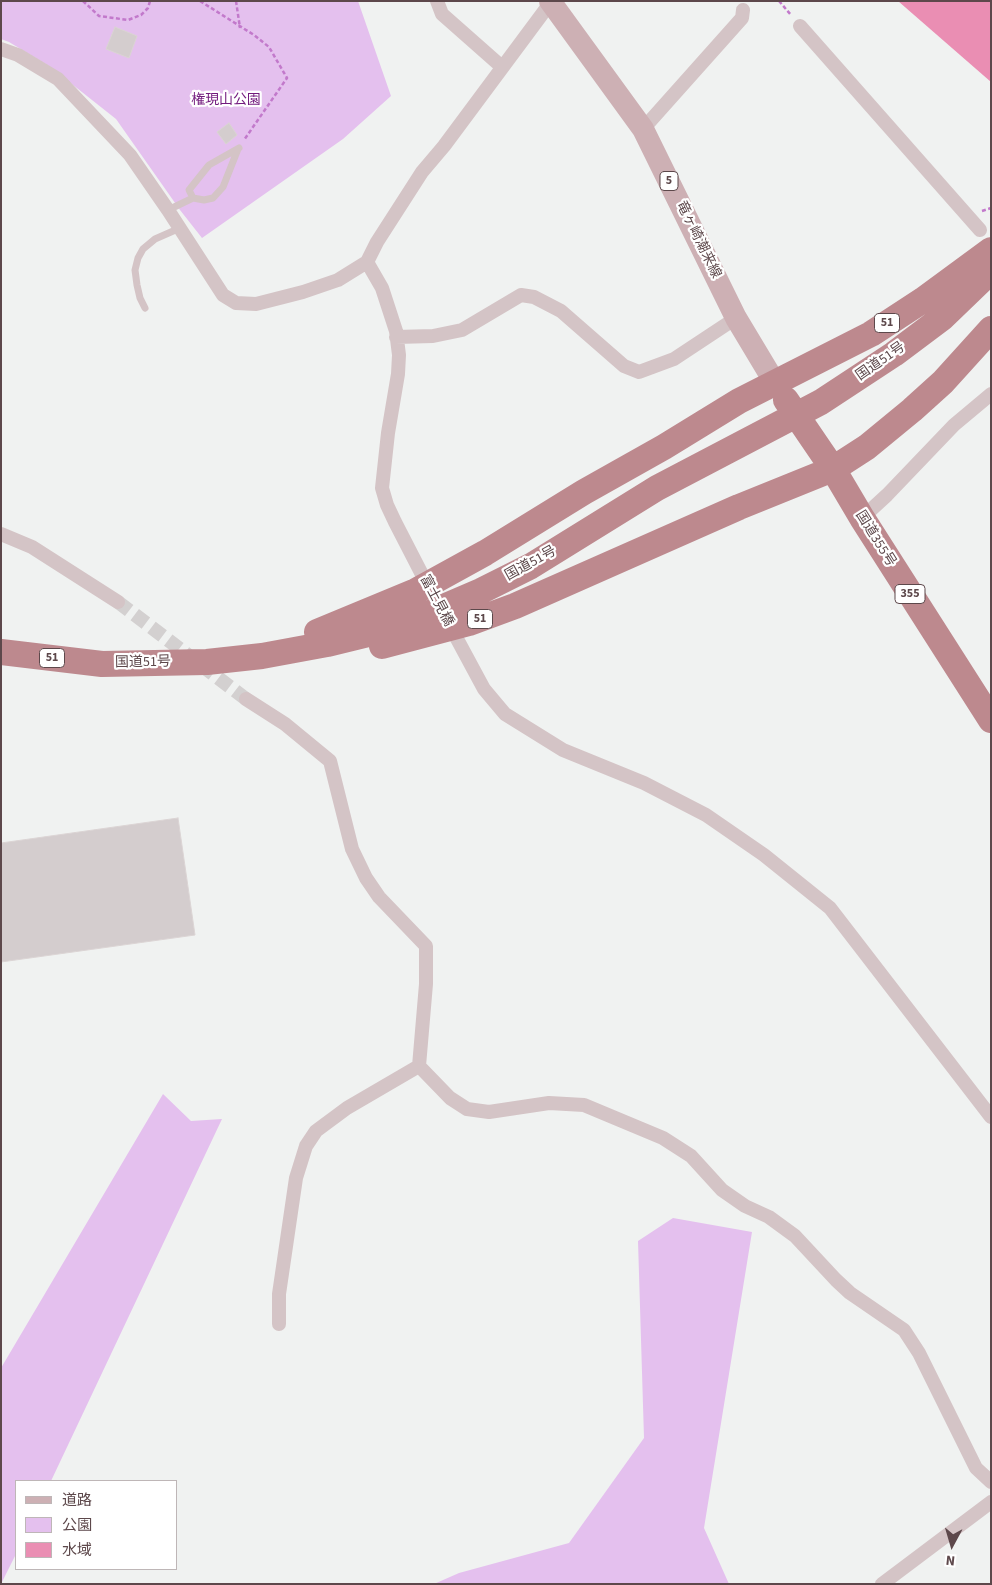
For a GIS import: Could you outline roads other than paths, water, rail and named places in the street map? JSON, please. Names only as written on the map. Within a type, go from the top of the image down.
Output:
[{"type":"highway","name":"51","points":[[102,664],[206,654],[280,641],[321,631],[416,591],[485,553],[584,492],[664,447],[739,401],[871,334],[923,300],[985,240]]},
{"type":"highway","name":"国道51号","points":[[1,652],[102,664],[207,662],[262,656],[328,644],[376,632],[432,612],[481,592],[531,566],[657,488],[821,402],[894,354],[942,318],[991,271]]},
{"type":"highway","name":"51","points":[[102,664],[190,670],[263,668],[342,656],[469,623],[514,606],[731,510],[833,469],[867,447],[943,382],[991,329]]},
{"type":"highway","name":"国道355号","points":[[775,383],[833,469],[862,518],[990,719]]},
{"type":"main road","name":"竜ヶ崎潮来線","points":[[550,2],[643,129],[736,318],[775,383]]},
{"type":"street","points":[[437,1],[442,14],[502,67]]},
{"type":"street","points":[[1,49],[18,55],[58,79],[130,156],[168,210],[223,295],[236,303],[256,304],[303,292],[338,280],[367,262],[422,172],[444,146],[550,2]]},
{"type":"street","points":[[643,129],[742,18],[743,10]]},
{"type":"street","points":[[800,26],[985,240]]},
{"type":"street","name":"富士見橋","points":[[367,262],[382,288],[396,337],[399,355],[382,488],[395,522],[478,680],[490,698],[506,714],[564,750],[644,783],[706,815],[764,855],[830,908],[991,1117]]},
{"type":"street","points":[[396,337],[432,336],[462,330],[521,295],[534,297],[561,311],[624,366],[639,372],[674,359],[736,318]]},
{"type":"street","points":[[862,518],[887,495],[954,425],[991,394]]},
{"type":"street","points":[[1,534],[32,547],[118,602]]},
{"type":"street","points":[[246,699],[285,724],[330,761],[352,848],[366,878],[379,897],[426,946],[426,984],[419,1066],[450,1098],[467,1109],[489,1112],[549,1103],[584,1105],[663,1138],[691,1156],[722,1190],[746,1206],[769,1217],[795,1236],[850,1293],[904,1330],[919,1353],[976,1468],[991,1482]]},
{"type":"street","points":[[279,1324],[279,1294],[296,1178],[306,1146],[316,1131],[347,1108],[419,1066]]},
{"type":"street","points":[[882,1584],[991,1502]]},
{"type":"lane","points":[[168,210],[193,198],[204,200],[213,198],[223,187],[238,148],[209,165],[190,190],[193,198]]},
{"type":"lane","points":[[145,308],[137,285],[135,270],[138,258],[143,249],[156,239],[180,228]]},
{"type":"water","points":[[898,1],[991,1],[991,82]]},
{"type":"tunnel","points":[[118,602],[246,699]]},
{"type":"park label","name":"権現山公園","points":[[226,101]]}]
